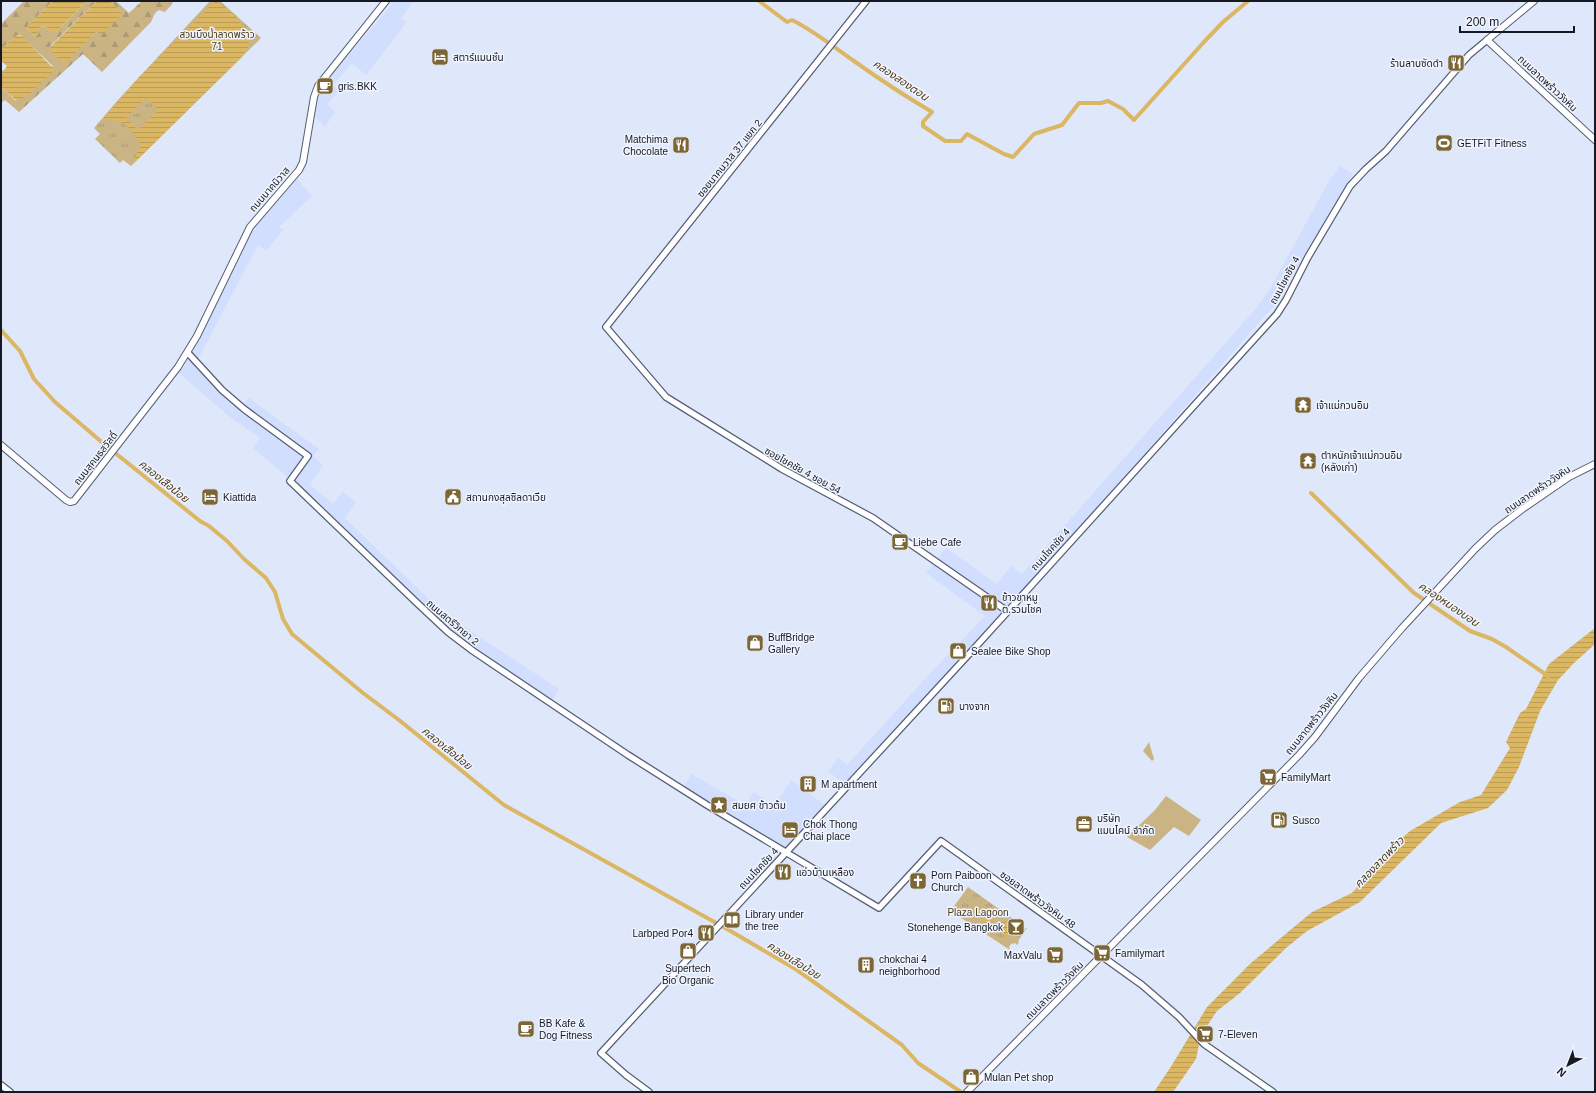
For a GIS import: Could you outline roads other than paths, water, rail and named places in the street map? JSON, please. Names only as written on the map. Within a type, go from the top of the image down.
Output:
[{"type":"main road","name":"ถนนนาคนิวาส","points":[[188,353],[250,227],[299,170],[303,162],[314,97],[318,86],[386,1]]},
{"type":"main road","name":"ถนนโชคชัย 4","points":[[1487,40],[1534,1]]},
{"type":"main road","name":"ถนนลาดพร้าววังหิน","points":[[1487,40],[1595,140]]},
{"type":"main road","name":"ถนนสุคนธสวัสดิ์","points":[[1,445],[66,500],[70,502],[74,501],[168,382],[188,353]]},
{"type":"main road","name":"ถนนลาดพร้าววังหิน","points":[[967,1092],[1300,755],[1359,678],[1466,558],[1495,530],[1569,478],[1595,464]]},
{"type":"street","name":"ซอยนาคนวาส 37 แยก 2","points":[[606,327],[866,1]]},
{"type":"street","name":"ถนนโชคชัย 4","points":[[649,1092],[626,1075],[601,1052],[1008,611],[1277,314],[1286,300],[1311,251],[1350,186],[1386,151],[1469,55],[1487,40]]},
{"type":"street","name":"ซอยโชคชัย 4 ซอย 54","points":[[606,327],[666,397],[782,469],[873,518],[1008,611]]},
{"type":"street","name":"ถนนสตรีวิทยา 2","points":[[188,353],[222,390],[244,409],[308,456],[290,481],[448,632],[473,651],[628,755],[707,805],[786,852]]},
{"type":"street","name":"ซอยลาดพร้าววังหิน 48","points":[[786,852],[879,908],[941,840],[1102,956]]},
{"type":"street","points":[[1102,956],[1142,986],[1182,1020],[1197,1037],[1220,1056],[1273,1092]]},
{"type":"street","points":[[1,1085],[10,1092]]},
{"type":"waterway","name":"คลองสองตอน","points":[[759,1],[787,22],[792,20],[816,34],[902,94],[932,112],[923,122],[923,126],[945,141],[961,141],[967,134],[1004,154],[1013,157],[1034,134],[1062,125],[1079,103],[1101,103],[1108,101],[1123,109],[1134,120],[1223,22],[1248,1]]},
{"type":"waterway","name":"คลองเสือน้อย","points":[[1,330],[20,351],[34,379],[55,402],[104,444],[227,541],[244,559],[266,578],[275,592],[283,619],[292,634],[363,693],[399,720],[504,805],[727,929],[797,970],[902,1045],[918,1063],[961,1092]]},
{"type":"waterway","name":"คลองหนองบอน","points":[[1311,493],[1414,593],[1470,631],[1492,639],[1506,647],[1548,676]]},
{"type":"place","name":"สตาร์แมนชั่น","points":[[440,57]]},
{"type":"place","name":"ร้านลาบซัดดำ","points":[[1456,63]]},
{"type":"place","name":"gris.BKK","points":[[325,86]]},
{"type":"place","name":"GETFiT Fitness","points":[[1444,143]]},
{"type":"place","name":"Matchima Chocolate","points":[[681,145]]},
{"type":"place","name":"เจ้าแม่กวนอิม","points":[[1303,405]]},
{"type":"place","name":"ตำหนักเจ้าแม่กวนอิม (หลังเก่า)","points":[[1308,461]]},
{"type":"place","name":"Kiattida","points":[[210,497]]},
{"type":"place","name":"สถานกงสุลซิลดาเวีย","points":[[453,497]]},
{"type":"place","name":"Liebe Cafe","points":[[900,542]]},
{"type":"place","name":"ข้าวขาหมู ต.รวมโชค","points":[[989,603]]},
{"type":"place","name":"BuffBridge Gallery","points":[[755,643]]},
{"type":"place","name":"Sealee Bike Shop","points":[[958,651]]},
{"type":"place","name":"บางจาก","points":[[946,706]]},
{"type":"place","name":"FamilyMart","points":[[1268,777]]},
{"type":"place","name":"M apartment","points":[[808,784]]},
{"type":"place","name":"สมยศ ข้าวต้ม","points":[[719,805]]},
{"type":"place","name":"Susco","points":[[1279,820]]},
{"type":"place","name":"บริษัท แมนไคน์ จำกัด","points":[[1084,824]]},
{"type":"place","name":"Chok Thong Chai place","points":[[790,830]]},
{"type":"place","name":"แอ่วบ้านเหลือง","points":[[783,872]]},
{"type":"place","name":"Porn Paiboon Church","points":[[918,881]]},
{"type":"place","name":"Library under the tree","points":[[732,920]]},
{"type":"place","name":"Stonehenge Bangkok","points":[[1016,927]]},
{"type":"place","name":"Larbped Por4","points":[[706,933]]},
{"type":"place","name":"Supertech Bio Organic","points":[[688,951]]},
{"type":"place","name":"Familymart","points":[[1102,953]]},
{"type":"place","name":"MaxValu","points":[[1055,955]]},
{"type":"place","name":"chokchai 4 neighborhood","points":[[866,965]]},
{"type":"place","name":"BB Kafe & Dog Fitness","points":[[526,1029]]},
{"type":"place","name":"7-Eleven","points":[[1205,1034]]},
{"type":"place","name":"Mulan Pet shop","points":[[971,1077]]},
{"type":"park label","name":"สวนบึงน้ำลาดพร้าว 71","points":[[217,40]]},
{"type":"park label","name":"Plaza Lagoon","points":[[978,912]]},
{"type":"water label","name":"คลองลาดพร้าว","points":[[1379,862]]}]
